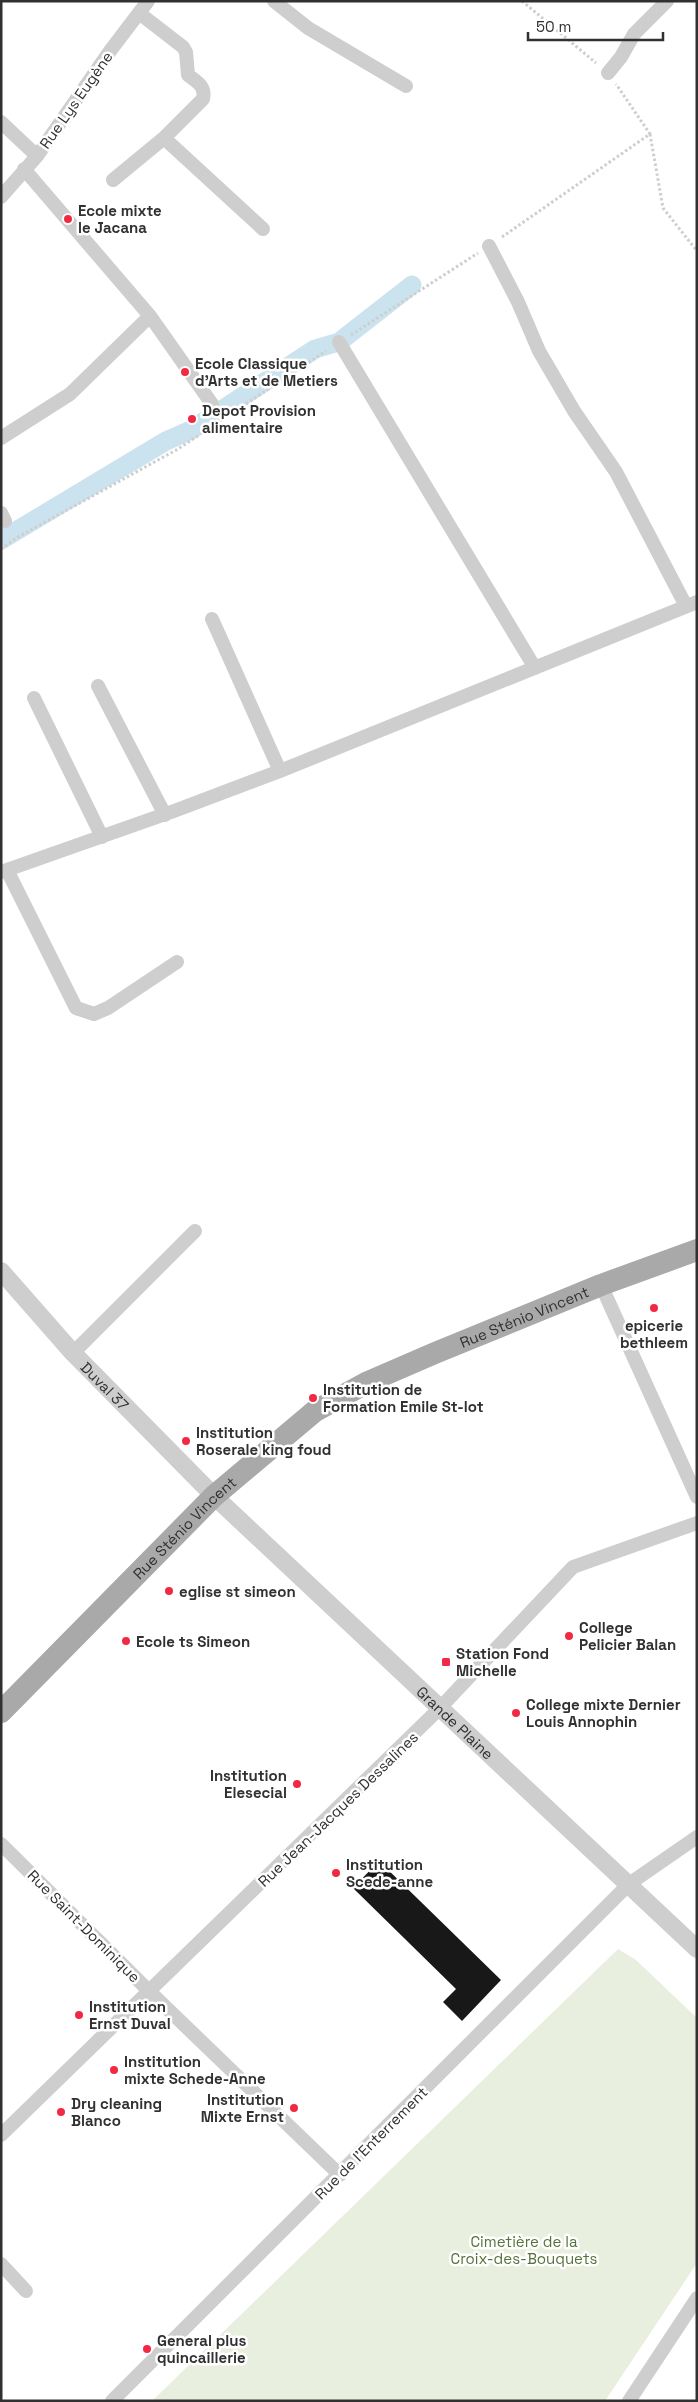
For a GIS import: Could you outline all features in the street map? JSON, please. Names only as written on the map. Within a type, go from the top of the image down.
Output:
[{"type":"main road","name":"Rue Sténio Vincent","points":[[1,1712],[214,1496],[314,1411],[360,1386],[601,1284],[697,1250]]},
{"type":"street","name":"Rue Lys Eugène","points":[[1,197],[37,156],[148,1]]},
{"type":"street","points":[[274,1],[308,28],[406,86]]},
{"type":"street","points":[[608,73],[621,57],[634,34],[667,1]]},
{"type":"street","points":[[113,180],[164,138],[203,99],[205,92],[204,88],[188,75],[186,52],[182,47],[139,13]]},
{"type":"street","points":[[1,122],[37,156]]},
{"type":"street","points":[[164,138],[263,229]]},
{"type":"street","points":[[24,169],[150,316],[212,404]]},
{"type":"street","points":[[178,962],[108,1008],[94,1014],[76,1008],[4,871],[165,815],[280,771],[692,604],[616,472],[574,411],[539,351],[518,302],[489,246]]},
{"type":"street","points":[[1,438],[70,394],[150,316]]},
{"type":"street","points":[[339,342],[535,668]]},
{"type":"street","points":[[212,619],[280,771]]},
{"type":"street","points":[[98,686],[165,815]]},
{"type":"street","points":[[34,698],[102,837]]},
{"type":"street","points":[[73,1353],[195,1232]]},
{"type":"street","name":"Duval 37","points":[[1,1271],[73,1353],[214,1496]]},
{"type":"street","points":[[601,1284],[697,1497]]},
{"type":"street","name":"Grande Plaine","points":[[214,1496],[697,1949]]},
{"type":"street","name":"Rue Jean-Jacques Dessalines","points":[[1,2134],[150,1992],[439,1709],[573,1567],[697,1523]]},
{"type":"street","name":"Rue de l'Enterrement","points":[[112,2401],[629,1884],[697,1837]]},
{"type":"street","name":"Rue Saint-Dominique","points":[[1,1844],[150,1992],[340,2175]]},
{"type":"street","points":[[1,2264],[26,2291]]},
{"type":"street","points":[[629,2401],[697,2298]]},
{"type":"path","points":[[522,1],[608,73],[650,134],[663,208],[697,251]]},
{"type":"path","points":[[1,549],[18,537],[178,449],[339,342],[489,246],[650,134]]},
{"type":"green space","name":"Cimetière de la Croix-des-Bouquets","points":[[618,1949],[636,1960],[697,2018],[697,2263],[605,2401],[152,2401]]},
{"type":"building","points":[[379,1861],[501,1980],[462,2021],[443,2002],[456,1989],[353,1888]]},
{"type":"waterway","points":[[1,540],[166,441],[191,430],[315,349],[339,342],[412,285]]},
{"type":"place","name":"Ecole mixte le Jacana","points":[[68,219]]},
{"type":"place","name":"Ecole Classique d'Arts et de Metiers","points":[[185,372]]},
{"type":"place","name":"Depot Provision alimentaire","points":[[192,419]]},
{"type":"place","name":"epicerie bethleem","points":[[654,1308]]},
{"type":"place","name":"Institution de Formation Emile St-lot","points":[[313,1398]]},
{"type":"place","name":"Institution Roserale king foud","points":[[186,1441]]},
{"type":"place","name":"eglise st simeon","points":[[169,1591]]},
{"type":"place","name":"College Pelicier Balan","points":[[569,1636]]},
{"type":"place","name":"Ecole ts Simeon","points":[[126,1641]]},
{"type":"place","name":"Station Fond Michelle","points":[[446,1662]]},
{"type":"place","name":"College mixte Dernier Louis Annophin","points":[[516,1713]]},
{"type":"place","name":"Institution Elesecial","points":[[297,1784]]},
{"type":"place","name":"Institution Scede-anne","points":[[336,1873]]},
{"type":"place","name":"Institution Ernst Duval","points":[[79,2015]]},
{"type":"place","name":"Institution mixte Schede-Anne","points":[[114,2070]]},
{"type":"place","name":"Institution Mixte Ernst","points":[[294,2108]]},
{"type":"place","name":"Dry cleaning Blanco","points":[[61,2112]]},
{"type":"place","name":"General plus quincaillerie","points":[[147,2349]]}]
